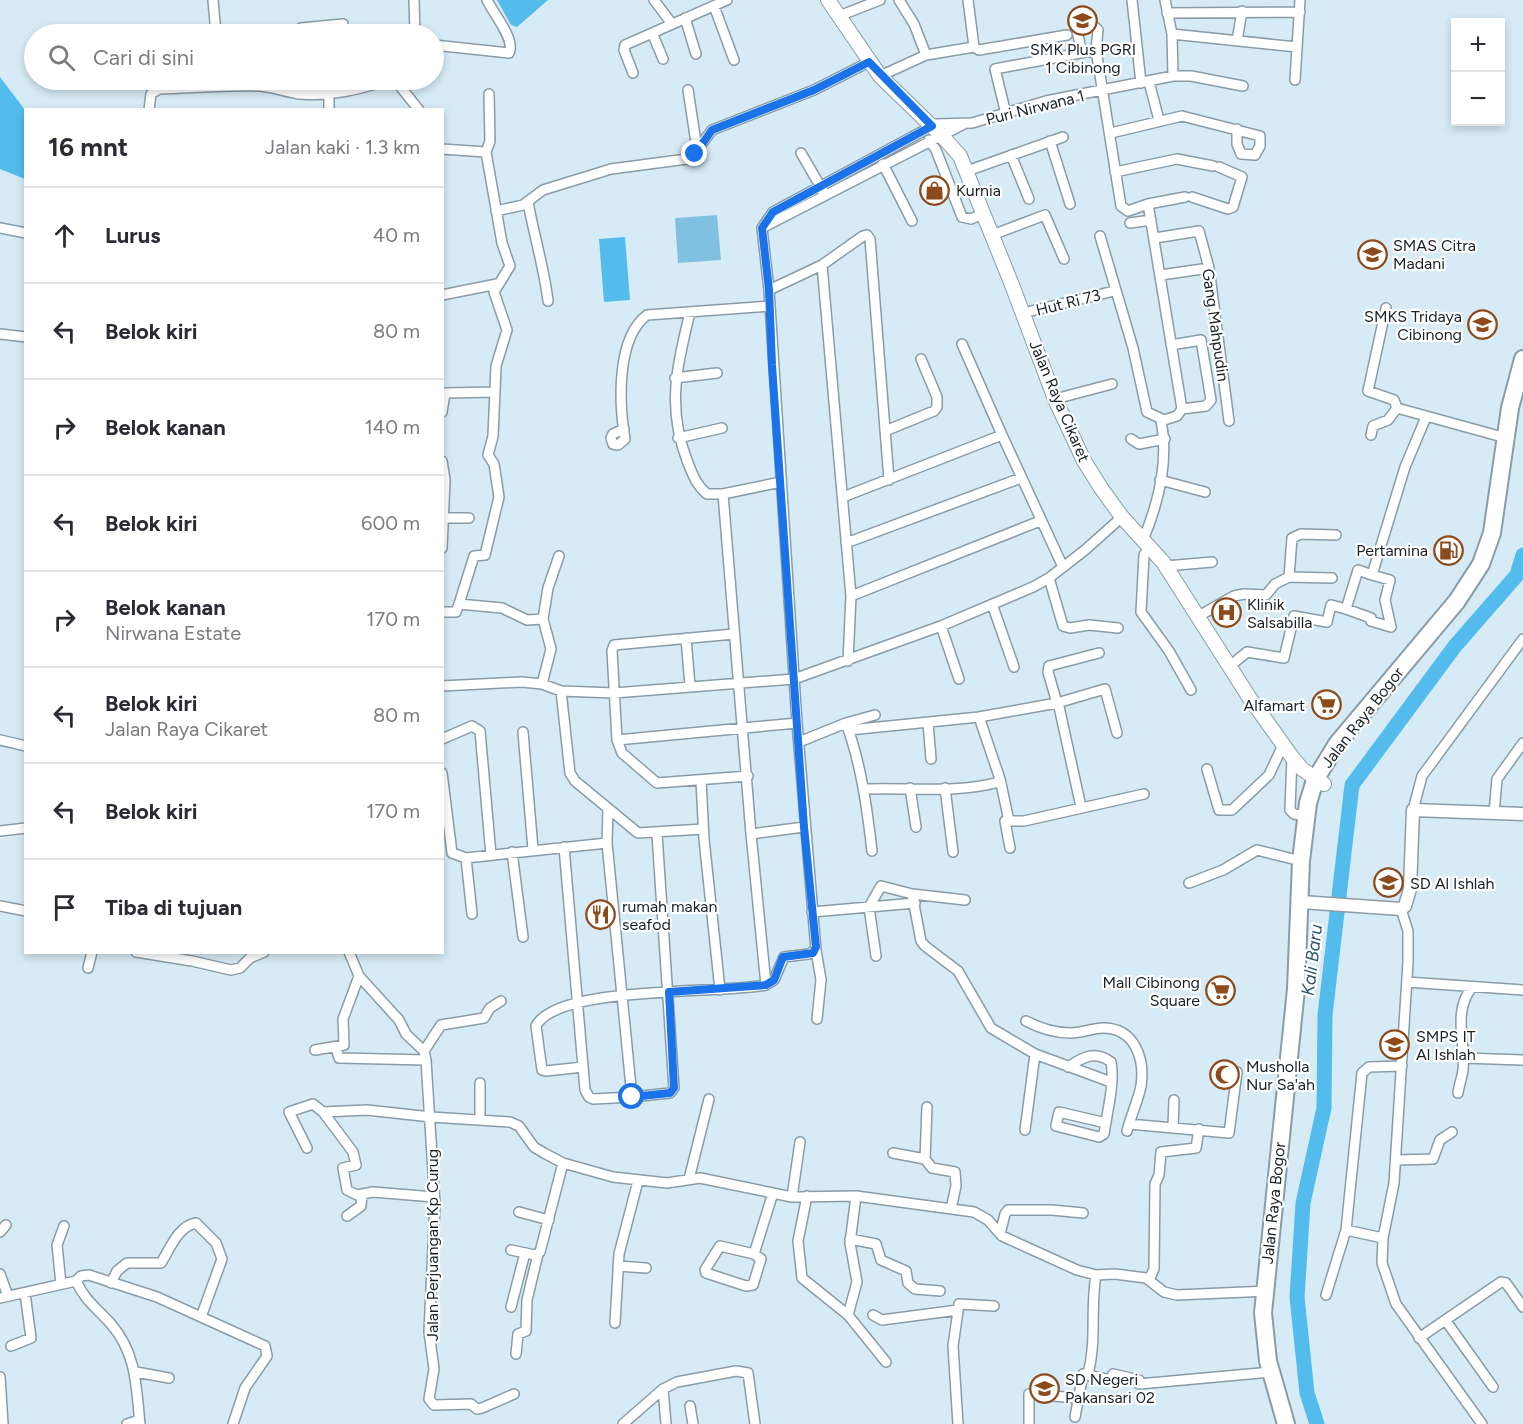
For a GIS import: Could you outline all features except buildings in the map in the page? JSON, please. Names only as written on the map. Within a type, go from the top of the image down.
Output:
[{"type":"highway","name":"Jalan Raya Bogor","points":[[1286,1424],[1271,1372],[1264,1335],[1290,1090],[1308,985],[1306,902],[1301,861],[1306,816],[1337,744],[1456,601],[1480,564],[1493,525],[1506,438],[1523,359]]},
{"type":"highway","name":"Jalan Raya Bogor","points":[[1306,902],[1320,782],[1345,748],[1463,607],[1488,568],[1500,534],[1523,395]]},
{"type":"highway","name":"Jalan Raya Bogor","points":[[1269,1291],[1278,1359],[1296,1424]]},
{"type":"main road","name":"Jalan Raya Cikaret","points":[[828,0],[880,76],[956,151],[967,171],[1055,399],[1084,461],[1122,516],[1166,566],[1197,617],[1292,758],[1320,782]]},
{"type":"street","points":[[213,0],[215,24]]},
{"type":"street","points":[[414,0],[414,24]]},
{"type":"street","points":[[444,46],[509,53],[511,46],[508,38],[487,0]]},
{"type":"street","points":[[654,0],[672,24]]},
{"type":"street","points":[[633,73],[624,48],[727,0]]},
{"type":"street","points":[[838,16],[880,0]]},
{"type":"street","points":[[898,0],[914,24],[926,55]]},
{"type":"street","points":[[968,0],[974,47]]},
{"type":"street","points":[[1132,0],[1145,82],[1160,120]]},
{"type":"street","points":[[1165,0],[1172,34],[1173,76]]},
{"type":"street","points":[[1295,80],[1300,0]]},
{"type":"street","points":[[714,6],[734,60]]},
{"type":"street","points":[[1237,41],[1242,11]]},
{"type":"street","points":[[1167,13],[1300,12]]},
{"type":"street","points":[[685,18],[696,54]]},
{"type":"street","points":[[1082,53],[1077,31],[1094,26],[1098,30],[1096,50],[1111,133],[1115,172],[1121,206],[1128,211],[1148,204],[1189,197],[1228,209],[1233,207],[1242,181],[1236,174],[1216,167],[1177,159],[1115,172]]},
{"type":"street","points":[[653,34],[663,59]]},
{"type":"street","points":[[1172,34],[1297,47]]},
{"type":"street","points":[[880,76],[926,55],[974,47],[979,50],[1067,35]]},
{"type":"street","points":[[1006,114],[995,69],[1096,50]]},
{"type":"street","points":[[496,211],[528,202],[537,193],[611,169],[687,159],[712,130],[814,90],[869,62]]},
{"type":"street","name":"Puri Nirwana 1","points":[[762,228],[883,164],[929,141],[943,137],[964,124],[1046,101],[1173,76],[1191,76],[1243,86]]},
{"type":"street","points":[[149,108],[151,94],[157,90]]},
{"type":"street","points":[[285,90],[297,94],[350,90]]},
{"type":"street","points":[[329,108],[330,90]]},
{"type":"street","points":[[402,90],[417,108]]},
{"type":"street","points":[[688,90],[697,149]]},
{"type":"street","points":[[444,612],[456,612],[474,556],[485,555],[499,497],[494,464],[488,455],[493,436],[498,354],[507,330],[495,298],[497,284],[510,266],[502,243],[486,152],[490,141],[489,94]]},
{"type":"street","points":[[1111,133],[1182,116],[1256,133],[1261,140],[1255,155],[1241,154]]},
{"type":"street","name":"Puri Nirwana 1","points":[[932,126],[951,122],[964,124]]},
{"type":"street","points":[[817,1019],[821,980],[804,827],[769,290],[762,228],[773,212],[932,126]]},
{"type":"street","points":[[1236,174],[1241,154],[1237,144],[1237,129]]},
{"type":"street","points":[[967,171],[1063,137]]},
{"type":"street","points":[[929,141],[936,150],[962,217],[971,219],[983,214]]},
{"type":"street","points":[[1050,141],[1070,204]]},
{"type":"street","points":[[444,149],[486,152]]},
{"type":"street","points":[[801,153],[825,195]]},
{"type":"street","points":[[1011,155],[1029,199]]},
{"type":"street","points":[[883,164],[912,221]]},
{"type":"street","points":[[528,202],[534,238],[543,262],[548,301]]},
{"type":"street","points":[[1100,236],[1114,291],[1133,348],[1145,408],[1152,416],[1161,420],[1177,416],[1182,409],[1148,204]]},
{"type":"street","points":[[992,235],[1045,215],[1064,259]]},
{"type":"street","points":[[1130,223],[1151,220]]},
{"type":"street","points":[[0,228],[24,234]]},
{"type":"street","name":"Gang Mahpudin","points":[[1155,238],[1198,231],[1209,268],[1229,421]]},
{"type":"street","points":[[769,290],[822,265],[863,236],[867,235],[870,238],[889,480]]},
{"type":"street","points":[[822,265],[851,596],[848,661]]},
{"type":"street","points":[[1161,275],[1202,269]]},
{"type":"street","points":[[444,295],[497,284]]},
{"type":"street","name":"Hut Ri 73","points":[[1023,313],[1114,291]]},
{"type":"street","points":[[624,429],[621,383],[626,355],[636,326],[647,315],[770,306]]},
{"type":"street","points":[[1386,308],[1368,389],[1394,400],[1397,408]]},
{"type":"street","points":[[690,312],[675,378],[675,419],[678,438],[700,488],[707,494],[723,494],[781,483]]},
{"type":"street","points":[[0,334],[24,337]]},
{"type":"street","points":[[1171,345],[1218,337]]},
{"type":"street","points":[[1182,409],[1203,407],[1211,400],[1201,340]]},
{"type":"street","points":[[962,344],[1040,521],[1063,567]]},
{"type":"street","points":[[885,431],[934,411],[937,407],[937,397],[921,359]]},
{"type":"street","points":[[675,378],[717,373]]},
{"type":"street","points":[[1055,399],[1112,384]]},
{"type":"street","points":[[444,392],[495,392]]},
{"type":"street","points":[[1397,408],[1506,438]]},
{"type":"street","points":[[1371,435],[1373,426],[1388,420],[1397,408]]},
{"type":"street","points":[[1372,575],[1401,477],[1426,417]]},
{"type":"street","points":[[1161,420],[1165,439],[1155,512],[1144,555],[1141,612],[1169,651],[1191,690]]},
{"type":"street","points":[[678,438],[722,428]]},
{"type":"street","points":[[843,497],[1002,435]]},
{"type":"street","points":[[1131,439],[1139,444],[1165,439]]},
{"type":"street","points":[[846,543],[1021,478]]},
{"type":"street","points":[[1160,480],[1205,492]]},
{"type":"street","points":[[723,494],[737,681],[748,776],[751,834],[766,985]]},
{"type":"street","points":[[444,686],[522,682],[542,684],[561,691],[614,693],[737,681],[794,679],[941,626],[1049,578],[1122,516]]},
{"type":"street","points":[[444,518],[469,518]]},
{"type":"street","points":[[851,596],[1040,521]]},
{"type":"street","points":[[1289,578],[1292,538],[1301,534],[1336,535]]},
{"type":"street","points":[[542,684],[551,649],[543,619],[548,588],[559,556]]},
{"type":"street","points":[[1166,566],[1212,562]]},
{"type":"street","points":[[1230,666],[1247,652],[1284,658],[1294,616],[1327,622],[1331,605],[1391,627],[1385,600],[1390,580],[1358,570],[1346,609]]},
{"type":"street","points":[[1049,578],[1063,626],[1089,625],[1118,628]]},
{"type":"street","points":[[1197,617],[1234,596],[1266,595],[1275,584],[1289,578],[1332,578]]},
{"type":"street","points":[[459,604],[502,608],[527,620],[543,619]]},
{"type":"street","points":[[992,604],[1014,667]]},
{"type":"street","points":[[941,626],[959,679]]},
{"type":"street","points":[[734,634],[614,645],[612,651],[617,740],[622,753],[653,782],[701,781],[748,776]]},
{"type":"street","points":[[686,638],[690,686]]},
{"type":"street","points":[[1306,902],[1401,909],[1405,906],[1410,889],[1413,810],[1422,776],[1523,639]]},
{"type":"street","points":[[1081,807],[1058,703],[1048,672],[1049,666],[1099,653]]},
{"type":"street","points":[[848,726],[928,723],[979,717],[1058,703],[1106,689],[1117,733]]},
{"type":"street","points":[[561,691],[570,773],[575,781],[638,833],[657,834],[703,829]]},
{"type":"street","points":[[799,742],[875,715]]},
{"type":"street","points":[[979,717],[1000,779],[1009,821]]},
{"type":"street","points":[[617,740],[797,723]]},
{"type":"street","points":[[928,723],[931,759]]},
{"type":"street","points":[[444,738],[472,726],[480,731],[491,855]]},
{"type":"street","points":[[848,726],[864,789],[872,851]]},
{"type":"street","points":[[523,732],[533,849]]},
{"type":"street","points":[[0,740],[24,746]]},
{"type":"street","points":[[1494,813],[1497,779],[1523,742]]},
{"type":"street","points":[[1207,770],[1219,810],[1232,810],[1269,775],[1283,745]]},
{"type":"street","points":[[1292,758],[1290,810],[1294,814],[1306,816]]},
{"type":"street","points":[[864,789],[945,788],[965,790],[997,782],[1000,779]]},
{"type":"street","points":[[701,781],[703,829],[720,990]]},
{"type":"street","points":[[910,788],[916,827]]},
{"type":"street","points":[[945,788],[953,852]]},
{"type":"street","points":[[444,794],[449,848],[452,854],[466,858],[533,849],[607,843]]},
{"type":"street","points":[[1010,848],[1004,824],[1009,821],[1024,821],[1144,794]]},
{"type":"street","points":[[608,810],[607,843],[632,1097]]},
{"type":"street","points":[[1413,810],[1523,814]]},
{"type":"street","points":[[751,834],[804,827]]},
{"type":"street","points":[[0,831],[24,828]]},
{"type":"street","points":[[564,847],[585,1090],[588,1097],[632,1097],[670,1093],[674,1088],[657,834]]},
{"type":"street","points":[[1189,883],[1222,870],[1257,850],[1301,861]]},
{"type":"street","points":[[512,852],[523,938]]},
{"type":"street","points":[[466,858],[472,915]]},
{"type":"street","points":[[876,956],[869,907],[884,885],[914,899]]},
{"type":"street","points":[[812,912],[869,907],[914,899],[965,900]]},
{"type":"street","points":[[914,899],[925,946],[958,971],[991,1028],[1035,1054],[1111,1082]]},
{"type":"street","points":[[0,906],[24,911]]},
{"type":"street","points":[[1401,909],[1408,931],[1407,982],[1396,1160],[1392,1201],[1383,1238],[1384,1275],[1396,1304],[1482,1424]]},
{"type":"street","points":[[583,1067],[546,1071],[539,1065],[536,1026],[550,1012],[578,1002],[623,996],[766,985],[774,980],[783,957],[809,954],[816,950]]},
{"type":"street","points":[[88,968],[92,954]]},
{"type":"street","points":[[148,954],[231,970],[240,968],[250,958],[259,954]]},
{"type":"street","points":[[350,954],[359,976],[425,1056]]},
{"type":"street","points":[[315,1050],[344,1046],[344,1019],[359,976]]},
{"type":"street","points":[[1407,982],[1523,990]]},
{"type":"street","points":[[1458,1093],[1463,1058],[1460,1019],[1464,998],[1472,987]]},
{"type":"street","points":[[485,1017],[490,1008],[501,1001]]},
{"type":"street","points":[[425,1056],[441,1025],[485,1017]]},
{"type":"street","points":[[485,1017],[490,1026]]},
{"type":"street","points":[[1026,1021],[1047,1031],[1063,1033],[1115,1030],[1138,1046],[1141,1056],[1141,1086],[1128,1127],[1173,1127],[1230,1132],[1236,1072]]},
{"type":"street","points":[[336,1048],[339,1058],[425,1056]]},
{"type":"street","points":[[1024,1130],[1035,1054]]},
{"type":"street","points":[[1068,1067],[1090,1055],[1098,1054],[1111,1062],[1111,1082],[1106,1123],[1104,1134],[1099,1137],[1072,1132],[1055,1125],[1059,1112],[1106,1123]]},
{"type":"street","name":"Jalan Perjuangan Kp Curug","points":[[425,1056],[431,1117],[434,1197],[429,1332],[434,1369],[429,1399],[434,1406],[471,1404],[477,1409],[514,1394]]},
{"type":"street","points":[[1463,1058],[1523,1060]]},
{"type":"street","points":[[1326,1295],[1346,1230],[1362,1073],[1369,1067],[1402,1066]]},
{"type":"street","points":[[480,1083],[480,1119]]},
{"type":"street","points":[[689,1179],[709,1099]]},
{"type":"street","points":[[1173,1127],[1174,1100]]},
{"type":"street","points":[[307,1148],[289,1112],[314,1104],[323,1112],[353,1152],[356,1162],[354,1166],[343,1168],[346,1189],[362,1194],[373,1192],[434,1197]]},
{"type":"street","points":[[925,1160],[927,1107]]},
{"type":"street","points":[[323,1112],[367,1110],[510,1122],[519,1126],[534,1146],[563,1163],[638,1181],[668,1183],[689,1179],[713,1180],[792,1197],[856,1197],[951,1209],[983,1216],[1000,1234],[1049,1258],[1096,1275],[1115,1274],[1149,1280],[1164,1292],[1177,1295],[1269,1291]]},
{"type":"street","points":[[1149,1280],[1154,1269],[1155,1184],[1160,1174],[1161,1152],[1196,1148],[1199,1129]]},
{"type":"street","points":[[1396,1160],[1433,1159],[1440,1140],[1452,1132]]},
{"type":"street","points":[[792,1197],[800,1142]]},
{"type":"street","points":[[893,1153],[925,1160],[932,1168],[956,1173],[951,1209]]},
{"type":"street","points":[[516,1354],[518,1334],[526,1331],[527,1300],[563,1163]]},
{"type":"street","points":[[615,1323],[618,1266],[638,1181]]},
{"type":"street","points":[[754,1254],[773,1193]]},
{"type":"street","points":[[347,1216],[361,1206],[362,1194]]},
{"type":"street","points":[[807,1196],[798,1241],[801,1255],[800,1274],[848,1315],[886,1362]]},
{"type":"street","points":[[848,1315],[857,1282],[850,1239],[856,1197]]},
{"type":"street","points":[[1000,1234],[1008,1210],[1083,1213]]},
{"type":"street","points":[[519,1212],[549,1220]]},
{"type":"street","points":[[111,1283],[117,1271],[127,1263],[161,1263],[177,1236],[189,1224],[196,1222],[216,1243],[222,1259],[201,1317]]},
{"type":"street","points":[[61,1284],[57,1245],[64,1226]]},
{"type":"street","points":[[1346,1230],[1383,1238]]},
{"type":"street","points":[[850,1239],[876,1244],[881,1260],[906,1271],[908,1283],[915,1289],[940,1291]]},
{"type":"street","points":[[720,1246],[754,1254],[761,1262],[750,1286],[708,1275],[705,1272],[720,1246]]},
{"type":"street","points":[[511,1250],[538,1254]]},
{"type":"street","points":[[511,1307],[525,1253]]},
{"type":"street","points":[[618,1266],[646,1268]]},
{"type":"street","points":[[0,1274],[4,1297],[76,1281],[81,1276],[89,1275],[157,1297],[226,1326],[265,1346],[268,1353],[245,1388],[233,1424]]},
{"type":"street","points":[[1088,1374],[1094,1353],[1095,1328],[1091,1305],[1096,1275]]},
{"type":"street","points":[[76,1281],[87,1303],[115,1331],[134,1362],[140,1422],[127,1424]]},
{"type":"street","points":[[1419,1338],[1501,1282],[1506,1283],[1523,1307]]},
{"type":"street","points":[[11,1346],[31,1338],[25,1293]]},
{"type":"street","points":[[958,1424],[953,1346],[960,1303],[994,1306]]},
{"type":"street","points":[[873,1315],[882,1320],[958,1310]]},
{"type":"street","points":[[1446,1321],[1493,1387]]},
{"type":"street","points":[[623,1424],[663,1389],[677,1382],[736,1371],[746,1372],[754,1424]]},
{"type":"street","points":[[136,1372],[169,1378]]},
{"type":"street","points":[[1075,1417],[1081,1376],[1088,1374],[1111,1380],[1113,1374],[1139,1380],[1139,1384],[1271,1372]]},
{"type":"street","points":[[0,1377],[3,1424]]},
{"type":"street","points":[[663,1389],[666,1424]]},
{"type":"street","points":[[1029,1424],[1029,1394],[1078,1398]]},
{"type":"street","points":[[690,1406],[693,1424]]},
{"type":"shaded area","points":[[497,0],[548,0],[517,27],[511,25]]},
{"type":"shaded area","points":[[0,77],[24,109],[24,179],[0,169]]},
{"type":"shaded area","points":[[717,215],[721,260],[678,263],[675,218]]},
{"type":"shaded area","points":[[625,237],[630,300],[604,302],[599,239]]},
{"type":"waterway","name":"Kali Baru","points":[[1317,1424],[1307,1393],[1297,1297],[1303,1203],[1324,1108],[1325,1015],[1352,785],[1455,646],[1517,575],[1523,555]]},
{"type":"place","name":"SMK Plus PGRI 1 Cibinong","points":[[1083,21]]},
{"type":"place","name":"Kurnia","points":[[935,190]]},
{"type":"place","name":"SMAS Citra Madani","points":[[1372,254]]},
{"type":"place","name":"SMKS Tridaya Cibinong","points":[[1483,325]]},
{"type":"place","name":"Pertamina","points":[[1449,550]]},
{"type":"place","name":"Klinik Salsabilla","points":[[1226,613]]},
{"type":"place","name":"Alfamart","points":[[1326,705]]},
{"type":"place","name":"SD Al Ishlah","points":[[1389,883]]},
{"type":"place","name":"rumah makan seafod","points":[[601,915]]},
{"type":"place","name":"Mall Cibinong Square","points":[[1221,991]]},
{"type":"place","name":"SMPS IT Al Ishlah","points":[[1395,1045]]},
{"type":"place","name":"Musholla Nur Sa'ah","points":[[1225,1075]]},
{"type":"place","name":"SD Negeri Pakansari 02","points":[[1044,1388]]},
{"type":"route","points":[[632,1097],[670,1093],[674,1088],[669,992],[752,988],[766,985],[774,980],[783,957],[791,954],[809,954],[816,950],[804,827],[772,365],[769,290],[762,228],[773,212],[932,126],[880,76],[869,62],[814,90],[717,127],[707,133],[695,154]]}]
